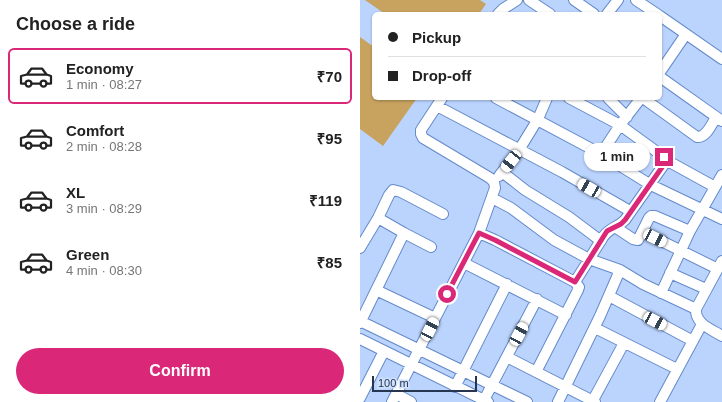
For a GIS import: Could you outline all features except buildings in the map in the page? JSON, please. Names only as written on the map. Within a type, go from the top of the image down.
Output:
[{"type":"street","points":[[504,12],[517,0]]},
{"type":"street","points":[[529,0],[547,12]]},
{"type":"street","points":[[574,0],[591,12]]},
{"type":"street","points":[[609,12],[618,0]]},
{"type":"street","points":[[636,0],[653,12]]},
{"type":"street","points":[[662,17],[722,59]]},
{"type":"street","points":[[662,69],[686,34]]},
{"type":"street","points":[[645,100],[700,138],[704,136],[720,118],[662,78]]},
{"type":"street","points":[[500,100],[601,154],[651,185],[722,220]]},
{"type":"street","points":[[494,182],[519,150],[538,119],[546,100]]},
{"type":"street","points":[[573,100],[620,125],[666,160],[715,187]]},
{"type":"street","points":[[610,100],[627,117]]},
{"type":"street","points":[[601,154],[620,125],[640,100]]},
{"type":"street","points":[[411,402],[394,398],[479,233],[496,188],[494,182],[423,138],[421,130],[439,102],[519,150],[630,211]]},
{"type":"street","points":[[575,282],[607,231],[621,224],[651,185],[666,160]]},
{"type":"street","points":[[502,172],[524,190],[570,217],[600,241]]},
{"type":"street","points":[[661,293],[690,231],[722,175]]},
{"type":"street","points":[[360,248],[378,218],[389,195],[394,190],[397,190],[443,214]]},
{"type":"street","points":[[492,198],[511,208],[554,240],[589,260],[620,270],[661,293],[696,309]]},
{"type":"street","points":[[615,227],[638,240],[651,216],[655,216],[690,231]]},
{"type":"street","points":[[378,218],[431,247]]},
{"type":"street","points":[[643,232],[681,251],[720,265],[696,309],[697,318],[702,324],[722,336]]},
{"type":"street","points":[[404,233],[360,322],[527,402]]},
{"type":"street","points":[[479,233],[575,282],[579,286],[566,315],[536,372]]},
{"type":"street","points":[[464,262],[566,315]]},
{"type":"street","points":[[558,402],[595,328],[620,270]]},
{"type":"street","points":[[670,273],[706,289]]},
{"type":"street","points":[[455,386],[507,284]]},
{"type":"street","points":[[376,290],[435,318]]},
{"type":"street","points":[[609,296],[693,341]]},
{"type":"street","points":[[360,339],[455,386],[470,398],[486,401],[492,385],[537,299]]},
{"type":"street","points":[[660,402],[702,324]]},
{"type":"street","points":[[595,328],[677,369]]},
{"type":"street","points":[[507,356],[593,402],[624,343]]},
{"type":"street","points":[[360,398],[384,351]]},
{"type":"shaded area","points":[[365,0],[480,0],[486,4],[480,12],[382,12]]},
{"type":"shaded area","points":[[360,37],[372,46],[372,100],[416,100],[383,146],[360,129]]},
{"type":"route","points":[[447,294],[479,233],[575,282],[602,237],[607,231],[621,224],[625,220],[630,211],[651,185],[665,163],[666,160],[664,157]]}]
